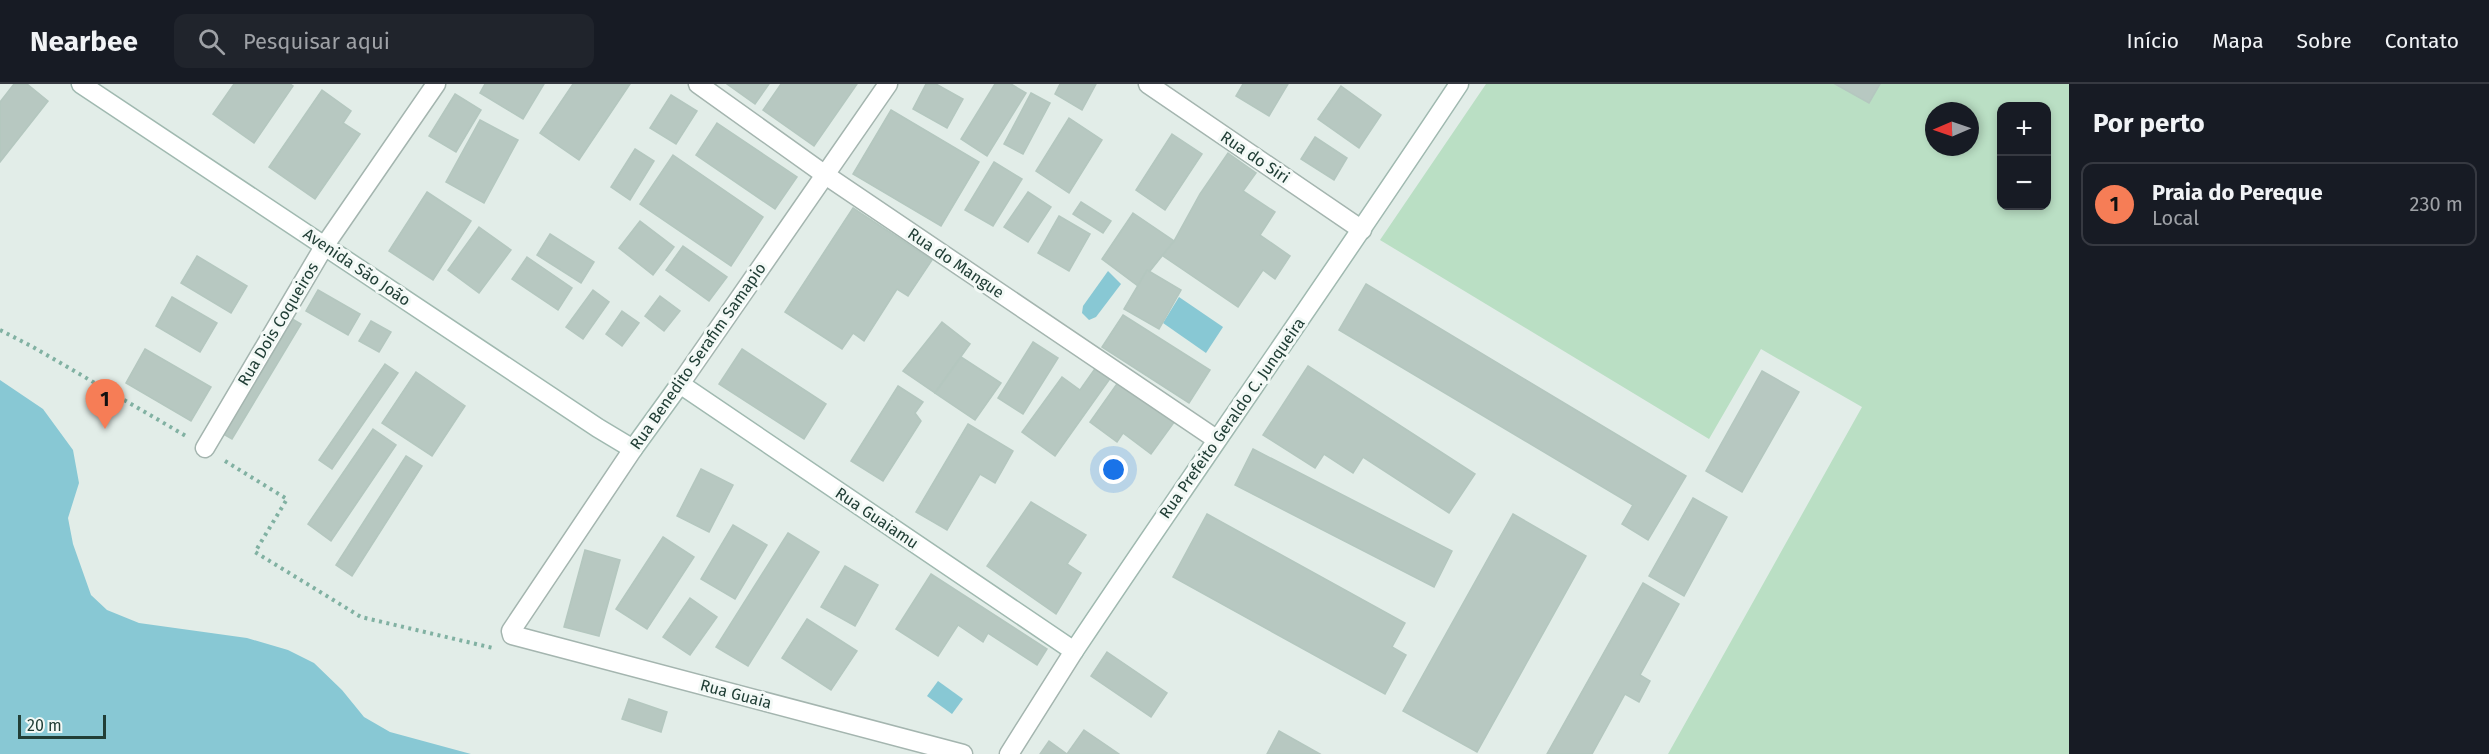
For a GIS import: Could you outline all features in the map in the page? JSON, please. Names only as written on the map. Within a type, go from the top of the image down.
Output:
[{"type":"street","name":"Avenida São João","points":[[81,84],[598,428],[633,448]]},
{"type":"street","name":"Rua Dois Coqueiros","points":[[205,448],[325,245],[436,84]]},
{"type":"street","name":"Rua do Mangue","points":[[698,84],[824,174],[1216,439]]},
{"type":"street","name":"Rua Benedito Serafim Samapio","points":[[511,631],[633,448],[888,84]]},
{"type":"street","name":"Rua do Siri","points":[[1148,84],[1362,230]]},
{"type":"street","name":"Rua Prefeito Geraldo C. Junqueira","points":[[1009,754],[1074,651],[1216,439],[1362,230],[1459,84]]},
{"type":"street","name":"Rua Guaiamu","points":[[680,384],[1074,651]]},
{"type":"street","name":"Rua Guaia","points":[[511,631],[515,636],[963,754]]},
{"type":"path","points":[[0,330],[205,448]]},
{"type":"green space","points":[[1486,84],[2069,84],[2069,754],[1668,754],[1862,407],[1761,349],[1709,439],[1380,240]]},
{"type":"water","points":[[1108,271],[1121,284],[1096,317],[1089,320],[1082,313],[1083,306]]},
{"type":"water","points":[[1179,297],[1223,327],[1206,353],[1163,323]]},
{"type":"water","points":[[0,380],[43,409],[73,450],[79,483],[68,518],[73,544],[91,595],[107,610],[139,623],[247,638],[288,650],[314,663],[342,690],[364,717],[390,732],[471,754],[0,754]]},
{"type":"water","points":[[938,681],[963,699],[952,714],[927,696]]},
{"type":"building","points":[[14,84],[27,84],[48,101],[0,162],[0,102]]},
{"type":"building","points":[[234,84],[290,84],[293,86],[254,143],[213,114]]},
{"type":"building","points":[[485,84],[544,84],[523,119],[480,93]]},
{"type":"building","points":[[573,84],[630,84],[579,160],[540,133]]},
{"type":"building","points":[[727,84],[769,84],[755,104]]},
{"type":"building","points":[[781,84],[857,84],[814,146],[763,110]]},
{"type":"building","points":[[926,84],[936,84],[963,99],[947,128],[913,109]]},
{"type":"building","points":[[995,84],[1011,84],[1026,93],[987,156],[961,139]]},
{"type":"building","points":[[1060,84],[1096,84],[1082,110],[1055,94]]},
{"type":"building","points":[[1243,84],[1288,84],[1269,116],[1236,96]]},
{"type":"building","points":[[1835,84],[1880,84],[1869,103]]},
{"type":"building","points":[[1341,86],[1381,115],[1359,148],[1318,119]]},
{"type":"building","points":[[322,90],[351,111],[343,123],[360,134],[315,199],[269,167]]},
{"type":"building","points":[[1031,93],[1050,103],[1023,154],[1004,144]]},
{"type":"building","points":[[455,94],[481,110],[456,152],[429,136]]},
{"type":"building","points":[[671,95],[697,111],[676,144],[650,128]]},
{"type":"building","points":[[891,110],[979,162],[941,226],[853,174]]},
{"type":"building","points":[[1069,118],[1102,140],[1069,193],[1036,171]]},
{"type":"building","points":[[480,120],[518,140],[484,203],[446,182]]},
{"type":"building","points":[[717,123],[797,177],[775,209],[696,155]]},
{"type":"building","points":[[1172,134],[1202,154],[1165,210],[1136,190]]},
{"type":"building","points":[[1315,137],[1347,158],[1334,180],[1301,159]]},
{"type":"building","points":[[635,149],[654,161],[630,200],[611,187]]},
{"type":"building","points":[[1228,153],[1256,173],[1243,191],[1275,212],[1260,235],[1290,256],[1275,279],[1263,270],[1238,307],[1160,254],[1174,241],[1200,194]]},
{"type":"building","points":[[673,155],[763,217],[731,266],[640,204]]},
{"type":"building","points":[[994,162],[1022,179],[993,226],[965,210]]},
{"type":"building","points":[[427,192],[471,221],[433,280],[389,251]]},
{"type":"building","points":[[1028,192],[1051,207],[1028,242],[1004,227]]},
{"type":"building","points":[[1081,202],[1111,221],[1103,233],[1073,214]]},
{"type":"building","points":[[853,208],[932,260],[908,296],[897,289],[864,341],[853,333],[842,349],[785,312]]},
{"type":"building","points":[[1133,213],[1174,241],[1138,286],[1102,259]]},
{"type":"building","points":[[1059,216],[1090,234],[1069,271],[1038,253]]},
{"type":"building","points":[[640,221],[674,247],[653,275],[619,248]]},
{"type":"building","points":[[479,227],[511,250],[479,293],[448,270]]},
{"type":"building","points":[[550,234],[594,262],[581,283],[537,255]]},
{"type":"building","points":[[683,246],[727,277],[709,301],[666,270]]},
{"type":"building","points":[[197,256],[247,286],[231,313],[181,283]]},
{"type":"building","points":[[527,257],[572,288],[558,310],[512,279]]},
{"type":"building","points":[[1147,270],[1181,290],[1159,329],[1124,309]]},
{"type":"building","points":[[1366,284],[1686,476],[1648,540],[1622,524],[1633,505],[1339,330]]},
{"type":"building","points":[[318,290],[360,314],[348,335],[306,311]]},
{"type":"building","points":[[593,290],[609,302],[583,339],[566,327]]},
{"type":"building","points":[[660,296],[680,311],[664,331],[645,316]]},
{"type":"building","points":[[172,297],[217,323],[200,352],[156,326]]},
{"type":"building","points":[[622,311],[639,323],[622,346],[606,334]]},
{"type":"building","points":[[1123,315],[1210,370],[1189,403],[1102,347]]},
{"type":"building","points":[[287,316],[301,324],[232,439],[218,431]]},
{"type":"building","points":[[371,321],[391,332],[379,352],[359,341]]},
{"type":"building","points":[[942,322],[970,344],[935,393],[903,371]]},
{"type":"building","points":[[1033,342],[1058,358],[1023,414],[998,398]]},
{"type":"building","points":[[145,349],[211,387],[191,421],[126,383]]},
{"type":"building","points":[[742,349],[826,404],[804,439],[719,384]]},
{"type":"building","points":[[961,357],[1001,383],[975,420],[935,393]]},
{"type":"building","points":[[1099,363],[1114,373],[1055,456],[1022,432],[1062,377],[1080,390]]},
{"type":"building","points":[[385,364],[398,373],[332,469],[319,460]]},
{"type":"building","points":[[1308,366],[1475,474],[1449,513],[1363,457],[1353,473],[1324,454],[1315,468],[1263,435]]},
{"type":"building","points":[[1762,371],[1799,392],[1742,492],[1706,471]]},
{"type":"building","points":[[416,372],[465,406],[432,456],[382,423]]},
{"type":"building","points":[[1119,381],[1175,421],[1151,454],[1123,433],[1117,442],[1090,422]]},
{"type":"building","points":[[898,386],[923,402],[915,413],[921,421],[883,481],[851,461]]},
{"type":"building","points":[[968,424],[1013,451],[995,483],[980,474],[947,530],[916,512]]},
{"type":"building","points":[[373,429],[396,445],[331,541],[308,524]]},
{"type":"building","points":[[1253,449],[1452,551],[1434,587],[1235,485]]},
{"type":"building","points":[[406,456],[422,466],[352,576],[336,565]]},
{"type":"building","points":[[701,469],[733,485],[709,532],[677,516]]},
{"type":"building","points":[[1693,498],[1727,517],[1684,596],[1649,576]]},
{"type":"building","points":[[1031,502],[1086,535],[1067,564],[1081,573],[1056,614],[987,566]]},
{"type":"building","points":[[1207,514],[1405,623],[1392,647],[1406,655],[1385,694],[1173,577]]},
{"type":"building","points":[[1513,514],[1586,556],[1477,752],[1403,711]]},
{"type":"building","points":[[733,525],[767,545],[735,599],[701,579]]},
{"type":"building","points":[[788,533],[819,552],[748,666],[716,647]]},
{"type":"building","points":[[663,537],[694,557],[647,629],[616,609]]},
{"type":"building","points":[[585,550],[620,560],[599,636],[564,627]]},
{"type":"building","points":[[845,566],[878,585],[855,626],[821,607]]},
{"type":"building","points":[[931,574],[1047,649],[1037,665],[988,633],[983,642],[958,625],[938,656],[896,629]]},
{"type":"building","points":[[1643,583],[1679,604],[1640,675],[1650,681],[1639,702],[1625,694],[1592,754],[1547,754]]},
{"type":"building","points":[[690,598],[717,617],[690,655],[663,637]]},
{"type":"building","points":[[807,619],[857,651],[831,690],[782,658]]},
{"type":"building","points":[[1107,652],[1167,693],[1151,717],[1091,676]]},
{"type":"building","points":[[629,699],[667,712],[661,732],[622,719]]},
{"type":"building","points":[[1084,730],[1119,754],[1067,754]]},
{"type":"building","points":[[1279,731],[1320,754],[1267,754]]},
{"type":"building","points":[[1049,741],[1067,754],[1040,754]]},
{"type":"place","name":"Praia do Pereque","points":[[105,429]]}]
